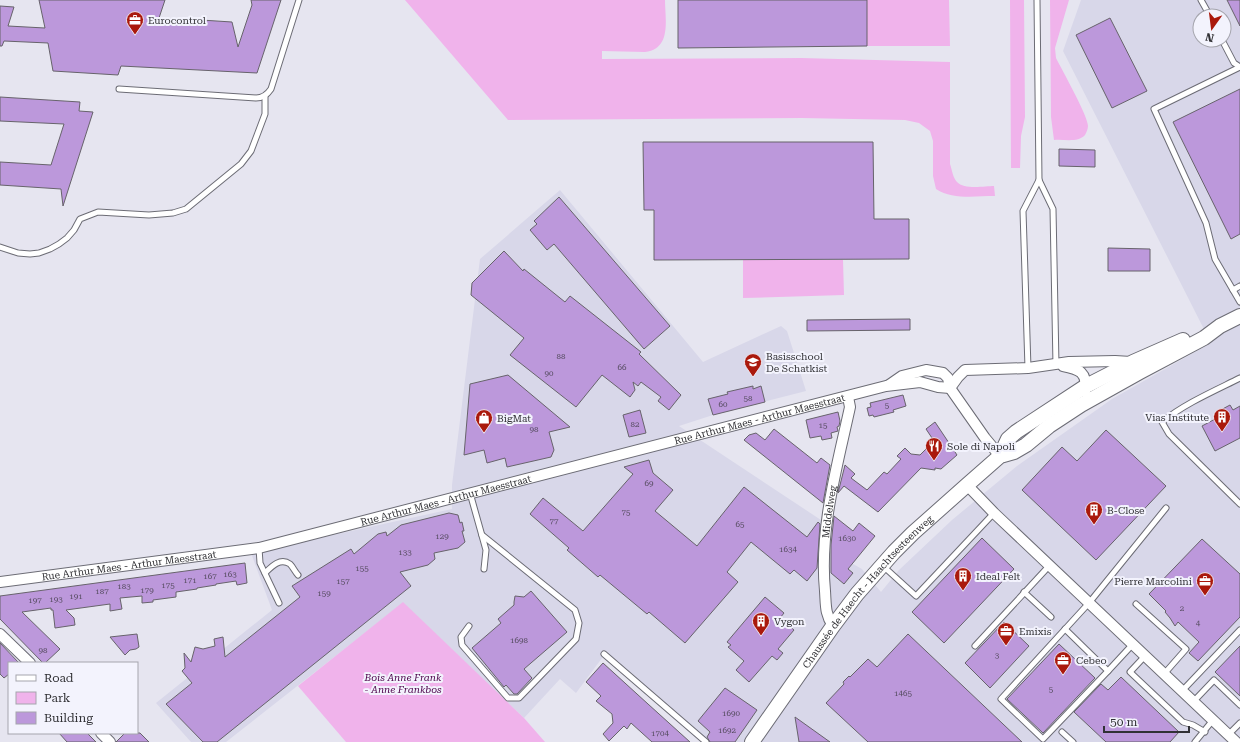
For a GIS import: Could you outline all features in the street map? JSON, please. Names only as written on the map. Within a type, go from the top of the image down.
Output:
[{"type":"main road","name":"Chaussée de Haecht - Haachtsesteenweg","points":[[752,742],[833,626],[858,594],[912,533],[1000,456],[1008,439],[1016,432],[1086,386],[1133,362],[1187,338],[1220,326],[1240,316]]},
{"type":"main road","name":"Chaussée de Haecht - Haachtsesteenweg","points":[[1000,456],[1014,452],[1026,445],[1049,426],[1081,405],[1204,338],[1220,326]]},
{"type":"street","points":[[950,388],[958,376],[965,370],[1028,368],[1069,362],[1133,362]]},
{"type":"street","points":[[1056,365],[1076,369],[1084,376],[1086,386],[1081,405]]},
{"type":"street","name":"Rue Arthur Maes - Arthur Maesstraat","points":[[0,582],[259,548],[848,397],[886,386],[902,376],[926,370],[943,373],[948,378],[950,388],[985,438],[1000,456]]},
{"type":"street","name":"Middelweg","points":[[833,626],[827,617],[824,580],[826,527],[850,407],[848,397]]},
{"type":"street","points":[[966,485],[1232,738]]},
{"type":"street","points":[[0,634],[29,662]]},
{"type":"street","points":[[102,734],[110,742]]},
{"type":"lane","points":[[119,89],[261,98],[271,89],[298,0]]},
{"type":"lane","points":[[1037,0],[1039,180],[1053,210],[1056,365]]},
{"type":"lane","points":[[1226,48],[1234,63],[1240,67]]},
{"type":"lane","points":[[1240,67],[1154,109],[1206,223],[1215,259],[1240,302]]},
{"type":"lane","points":[[0,247],[18,253],[30,254],[50,250],[67,238],[74,230],[80,219],[98,212],[149,215],[173,213],[186,209],[241,164],[251,152],[265,114],[265,96]]},
{"type":"lane","points":[[1028,368],[1023,212],[1039,180]]},
{"type":"lane","points":[[1233,290],[1240,286]]},
{"type":"lane","points":[[1240,378],[1211,392],[1171,415],[1162,422],[1169,434],[1240,504]]},
{"type":"lane","points":[[470,493],[486,550],[484,568]]},
{"type":"lane","points":[[1133,644],[1043,739],[1001,699],[1089,603],[1166,508]]},
{"type":"lane","points":[[883,565],[916,596],[994,513]]},
{"type":"lane","points":[[470,626],[461,637],[462,645],[508,698],[519,698],[576,639],[579,623],[575,610],[482,536]]},
{"type":"lane","points":[[259,548],[260,563],[279,603]]},
{"type":"lane","points":[[265,573],[273,564],[284,562],[289,564],[298,575]]},
{"type":"lane","points":[[975,646],[1050,565]]},
{"type":"lane","points":[[1024,592],[1051,617]]},
{"type":"lane","points":[[1136,604],[1186,649],[1164,674]]},
{"type":"lane","points":[[1065,629],[1108,671]]},
{"type":"lane","points":[[1182,691],[1240,630]]},
{"type":"lane","points":[[604,654],[706,742]]},
{"type":"lane","points":[[1145,656],[1130,672],[1183,722],[1193,725],[1205,732]]},
{"type":"lane","points":[[1193,702],[1214,680],[1240,705]]},
{"type":"lane","points":[[1195,742],[1205,732],[1213,720]]},
{"type":"lane","points":[[1232,738],[1240,723]]},
{"type":"lane","points":[[1062,732],[1073,742]]},
{"type":"shaded area","points":[[1081,0],[1240,0],[1240,742],[705,742],[605,654],[576,693],[560,679],[524,718],[403,603],[226,742],[191,742],[156,703],[272,610],[251,553],[452,509],[452,485],[480,259],[560,190],[703,362],[781,326],[787,331],[806,391],[713,415],[679,426],[824,522],[828,550],[862,569],[881,592],[899,570],[952,520],[1017,466],[1112,399],[1211,343],[1063,51]]},
{"type":"green space","points":[[405,0],[665,0],[666,24],[663,39],[660,45],[654,50],[645,52],[602,51],[602,59],[801,58],[950,62],[950,164],[954,178],[957,182],[964,186],[994,186],[995,196],[957,196],[950,195],[936,189],[933,176],[933,141],[930,131],[919,123],[905,120],[802,118],[508,120]]},
{"type":"green space","points":[[867,0],[949,0],[950,46],[867,46]]},
{"type":"green space","points":[[1010,0],[1024,0],[1025,117],[1021,136],[1020,168],[1011,168]]},
{"type":"green space","points":[[1050,0],[1069,0],[1055,48],[1056,58],[1087,121],[1088,127],[1085,135],[1075,140],[1054,140],[1051,117]]},
{"type":"green space","points":[[743,260],[843,260],[844,295],[743,298]]},
{"type":"green space","name":"Bois Anne Frank - Anne Frankbos","points":[[403,602],[524,718],[545,742],[346,742],[298,686]]},
{"type":"building","name":"Eurocontrol","points":[[39,0],[165,0],[159,18],[189,20],[190,18],[232,22],[238,47],[252,5],[251,0],[281,0],[257,73],[121,66],[118,75],[53,71],[48,43],[4,41],[2,46],[0,46],[0,6],[14,7],[8,26],[45,28]]},
{"type":"building","points":[[678,0],[867,0],[867,46],[678,48]]},
{"type":"building","points":[[1227,0],[1240,0],[1240,26],[1232,8]]},
{"type":"building","points":[[1110,18],[1147,91],[1112,108],[1076,35]]},
{"type":"building","points":[[1240,89],[1240,234],[1231,239],[1173,122]]},
{"type":"building","points":[[0,97],[80,102],[79,111],[93,112],[63,206],[61,189],[0,185],[0,162],[51,165],[64,124],[0,121]]},
{"type":"building","points":[[643,142],[873,142],[874,219],[909,219],[909,259],[654,260],[654,210],[644,210]]},
{"type":"building","points":[[1059,149],[1095,150],[1095,167],[1059,166]]},
{"type":"building","points":[[559,197],[670,326],[644,349],[554,244],[547,250],[530,230],[537,224],[534,221]]},
{"type":"building","points":[[1108,248],[1150,249],[1150,271],[1108,271]]},
{"type":"building","points":[[504,251],[523,271],[524,269],[565,302],[570,296],[641,352],[639,354],[681,395],[669,410],[658,401],[661,397],[641,382],[638,386],[633,382],[635,390],[630,397],[602,375],[576,407],[510,355],[524,338],[471,295],[472,283]]},
{"type":"building","points":[[910,319],[910,330],[807,331],[807,320]]},
{"type":"building","points":[[508,375],[570,427],[549,432],[554,450],[551,457],[507,467],[505,458],[487,463],[484,450],[464,455],[470,384]]},
{"type":"building","points":[[753,386],[753,389],[761,386],[765,402],[713,415],[708,399],[728,394],[727,392]]},
{"type":"building","points":[[903,395],[906,406],[893,410],[894,412],[874,417],[873,415],[869,416],[867,408],[871,407],[870,403]]},
{"type":"building","name":"Vias Institute","points":[[1230,405],[1233,410],[1240,406],[1240,438],[1215,451],[1202,426],[1219,417],[1217,412]]},
{"type":"building","points":[[640,410],[646,433],[629,437],[623,415]]},
{"type":"building","points":[[838,412],[840,421],[839,426],[837,427],[838,431],[831,433],[832,438],[822,440],[821,436],[810,438],[806,420]]},
{"type":"building","points":[[935,422],[957,455],[941,469],[935,468],[935,470],[921,468],[878,512],[844,486],[838,493],[845,465],[855,474],[851,478],[867,490],[884,472],[887,474],[901,459],[897,456],[905,448],[911,454],[920,455],[934,441],[926,429]]},
{"type":"building","points":[[774,429],[817,463],[821,458],[830,465],[823,503],[744,440],[749,435],[756,433],[765,440]]},
{"type":"building","name":"B-Close","points":[[1106,430],[1166,486],[1096,560],[1022,490],[1062,447],[1077,461]]},
{"type":"building","points":[[649,460],[653,473],[673,490],[655,511],[697,546],[744,487],[807,537],[818,522],[820,524],[817,568],[807,581],[794,570],[790,574],[751,542],[727,572],[738,582],[685,643],[649,612],[647,614],[600,575],[598,577],[567,550],[569,548],[530,514],[543,498],[583,531],[633,474],[624,467]]},
{"type":"building","points":[[449,513],[458,515],[460,523],[462,522],[464,531],[462,531],[465,542],[458,548],[434,553],[435,559],[428,565],[400,572],[411,586],[217,742],[203,742],[166,704],[192,683],[182,671],[185,668],[184,653],[191,662],[195,647],[203,649],[215,646],[214,639],[223,637],[225,657],[300,597],[292,586],[351,549],[354,554],[378,534],[386,532],[387,536],[401,525]]},
{"type":"building","points":[[834,516],[853,531],[859,523],[875,536],[848,569],[853,573],[844,584],[831,573],[831,545]]},
{"type":"building","name":"Ideal Felt","points":[[982,538],[1014,569],[944,643],[912,612]]},
{"type":"building","points":[[1202,539],[1240,574],[1240,617],[1198,661],[1189,653],[1199,642],[1178,622],[1175,626],[1165,612],[1166,611],[1149,594]]},
{"type":"building","points":[[245,563],[247,583],[237,585],[236,581],[176,592],[176,597],[153,600],[153,602],[142,603],[142,596],[120,598],[122,609],[110,611],[110,604],[66,610],[74,618],[75,625],[55,628],[53,610],[51,610],[51,608],[22,612],[60,649],[46,662],[42,662],[0,619],[0,596]]},
{"type":"building","points":[[531,591],[567,632],[524,669],[532,678],[517,694],[514,694],[506,685],[504,687],[472,648],[501,623],[498,619],[514,605],[515,596],[524,597]]},
{"type":"building","name":"Vygon","points":[[765,597],[784,613],[780,618],[794,630],[778,649],[783,653],[777,660],[772,656],[749,682],[736,670],[744,661],[728,647],[731,645],[727,642]]},
{"type":"building","points":[[1004,622],[1029,646],[990,688],[965,663]]},
{"type":"building","points":[[137,634],[139,647],[130,650],[125,655],[110,637]]},
{"type":"building","points":[[908,634],[1022,742],[868,742],[826,703],[844,684],[843,682],[868,659],[877,667]]},
{"type":"building","points":[[0,643],[18,662],[8,662],[8,675],[4,678],[0,674]]},
{"type":"building","points":[[1059,644],[1095,678],[1043,733],[1007,699]]},
{"type":"building","points":[[1240,646],[1240,696],[1215,672]]},
{"type":"building","points":[[603,663],[690,742],[652,742],[631,723],[627,729],[624,726],[609,741],[603,734],[613,723],[612,714],[596,701],[601,696],[586,682]]},
{"type":"building","points":[[1121,677],[1179,732],[1170,742],[1106,742],[1074,712],[1101,684],[1108,690]]},
{"type":"building","points":[[725,688],[757,710],[735,742],[710,742],[707,737],[710,732],[698,721]]},
{"type":"building","points":[[795,717],[830,742],[799,742]]},
{"type":"building","points":[[140,733],[149,742],[116,742],[124,734]]},
{"type":"building","points":[[60,734],[88,734],[96,742],[67,742]]},
{"type":"place","name":"Eurocontrol","points":[[135,35]]},
{"type":"place","name":"Basisschool De Schatkist","points":[[753,377]]},
{"type":"place","name":"Vias Institute","points":[[1222,432]]},
{"type":"place","name":"BigMat","points":[[484,433]]},
{"type":"place","name":"Sole di Napoli","points":[[934,461]]},
{"type":"place","name":"B-Close","points":[[1094,525]]},
{"type":"place","name":"Ideal Felt","points":[[963,591]]},
{"type":"place","name":"Pierre Marcolini","points":[[1205,596]]},
{"type":"place","name":"Vygon","points":[[761,636]]},
{"type":"place","name":"Emixis","points":[[1006,646]]},
{"type":"place","name":"Cebeo","points":[[1063,675]]}]
